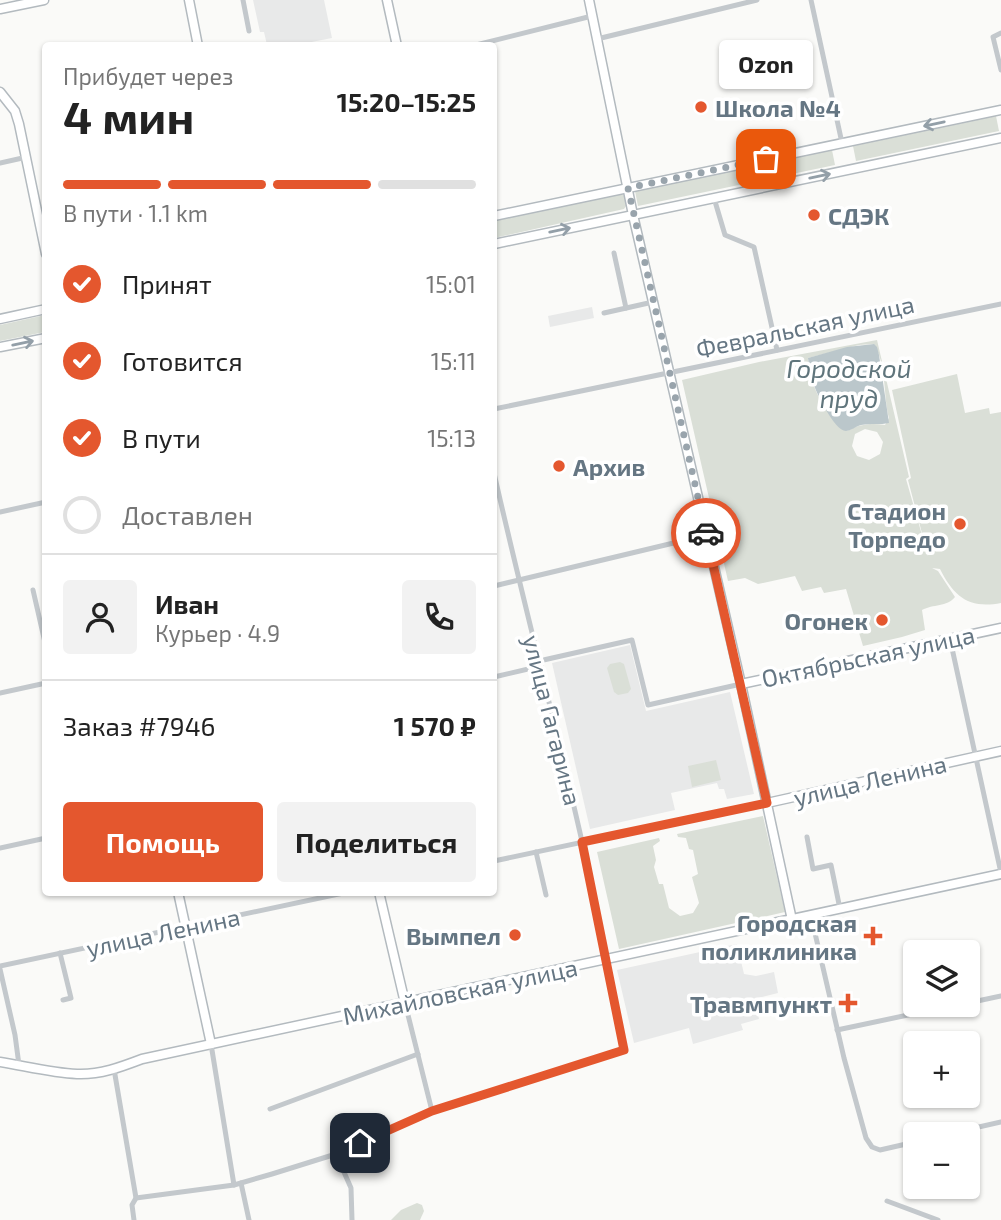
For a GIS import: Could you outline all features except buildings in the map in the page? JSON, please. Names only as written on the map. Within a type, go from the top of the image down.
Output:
[{"type":"street","points":[[0,9],[44,0]]},
{"type":"street","points":[[189,0],[197,42]]},
{"type":"street","points":[[243,0],[249,31]]},
{"type":"street","points":[[387,0],[396,42]]},
{"type":"street","points":[[589,0],[653,302],[792,919]]},
{"type":"street","points":[[597,39],[757,0]]},
{"type":"street","points":[[811,0],[842,143]]},
{"type":"street","points":[[488,42],[592,16]]},
{"type":"street","points":[[1001,33],[993,37],[1001,70]]},
{"type":"street","points":[[0,92],[15,111],[42,234]]},
{"type":"street","points":[[497,215],[1001,110]]},
{"type":"street","points":[[497,243],[1001,138]]},
{"type":"street","points":[[0,163],[27,157]]},
{"type":"street","points":[[714,198],[725,235],[754,247],[777,350]]},
{"type":"street","points":[[614,253],[626,308]]},
{"type":"street","points":[[604,313],[653,302]]},
{"type":"street","name":"Февральская улица","points":[[497,408],[1001,303]]},
{"type":"street","points":[[0,319],[42,310]]},
{"type":"street","points":[[0,348],[42,339]]},
{"type":"street","name":"улица Гагарина","points":[[432,1111],[624,1050],[582,842],[497,486]]},
{"type":"street","points":[[0,512],[42,503]]},
{"type":"street","points":[[497,585],[707,535]]},
{"type":"street","points":[[33,590],[42,629]]},
{"type":"street","name":"Октябрьская улица","points":[[497,676],[632,640],[648,705],[1001,628]]},
{"type":"street","points":[[950,639],[1001,874]]},
{"type":"street","points":[[0,693],[42,684]]},
{"type":"street","name":"улица Ленина","points":[[497,860],[1001,751]]},
{"type":"street","points":[[807,837],[813,869],[831,865],[840,909]]},
{"type":"street","points":[[0,848],[42,839]]},
{"type":"street","points":[[536,852],[546,895]]},
{"type":"street","name":"Михайловская улица","points":[[0,1062],[77,1074],[97,1073],[142,1059],[1001,874]]},
{"type":"street","points":[[179,896],[211,1044],[237,1184],[248,1220]]},
{"type":"street","name":"улица Ленина","points":[[0,967],[329,896]]},
{"type":"street","points":[[136,1198],[237,1184],[336,1154],[432,1111],[380,896]]},
{"type":"street","points":[[811,916],[853,1096],[866,1138],[872,1147],[880,1150],[903,1145]]},
{"type":"street","name":"улица Ленина","points":[[60,953],[71,998],[63,1000]]},
{"type":"street","points":[[0,967],[19,1065]]},
{"type":"street","points":[[980,1000],[1001,996]]},
{"type":"street","points":[[837,1030],[903,1016]]},
{"type":"street","points":[[270,1109],[418,1054]]},
{"type":"street","points":[[114,1069],[136,1198],[132,1205],[134,1220]]},
{"type":"street","points":[[980,1127],[1001,1122]]},
{"type":"street","points":[[336,1154],[351,1188],[352,1220]]},
{"type":"street","points":[[887,1200],[938,1220]]},
{"type":"shaded area","points":[[253,0],[324,0],[332,38],[311,42],[266,42],[264,32],[260,32]]},
{"type":"shaded area","points":[[996,116],[999,131],[856,161],[853,146]]},
{"type":"shaded area","points":[[832,150],[835,165],[638,206],[635,191]]},
{"type":"shaded area","points":[[621,194],[625,196],[624,209],[497,237],[497,220]]},
{"type":"shaded area","points":[[592,307],[594,318],[550,327],[548,316]]},
{"type":"shaded area","points":[[42,316],[42,333],[0,341],[0,325]]},
{"type":"shaded area","points":[[877,340],[909,477],[906,479],[928,556],[908,480],[911,478],[892,390],[957,374],[965,413],[989,408],[990,414],[1001,412],[1001,603],[980,604],[964,599],[951,587],[940,569],[932,568],[938,571],[955,597],[922,610],[925,630],[863,646],[846,589],[824,593],[821,587],[802,591],[795,576],[758,584],[745,578],[728,581],[682,380],[759,362]],"holes":[[[873,344],[883,369],[889,418],[885,425],[866,425],[847,431],[820,399],[812,381],[808,358]],[[865,429],[877,432],[883,442],[880,454],[869,460],[857,456],[852,446],[855,434]]]},
{"type":"shaded area","points":[[630,645],[646,711],[730,692],[754,794],[727,799],[724,789],[719,789],[717,783],[671,793],[675,810],[590,829],[552,663]]},
{"type":"shaded area","points":[[610,664],[624,664],[631,689],[628,693],[618,695],[614,692],[607,668]]},
{"type":"shaded area","points":[[716,760],[721,780],[692,787],[688,766]]},
{"type":"shaded area","points":[[763,816],[785,912],[619,949],[597,852],[659,838],[660,841],[653,846],[656,860],[654,867],[659,884],[663,884],[669,908],[680,916],[693,913],[699,903],[692,877],[698,874],[693,850],[689,849],[686,838],[678,837],[677,834]]},
{"type":"shaded area","points":[[737,944],[744,974],[756,976],[774,972],[778,993],[758,998],[761,1010],[759,1019],[741,1024],[743,1030],[693,1044],[689,1028],[634,1043],[617,970]]},
{"type":"shaded area","points":[[417,1203],[422,1205],[424,1211],[420,1220],[391,1220],[401,1210]]},
{"type":"water","name":"Городской пруд","points":[[874,344],[879,355],[889,423],[861,425],[846,431],[831,418],[821,401],[812,380],[808,358],[847,347]]},
{"type":"way so far","points":[[706,533],[628,188],[766,159]]},
{"type":"place","name":"Школа №4","points":[[701,107]]},
{"type":"place","name":"Ozon","points":[[766,159]]},
{"type":"place","name":"СДЭК","points":[[814,215]]},
{"type":"place","name":"Архив","points":[[559,466]]},
{"type":"place","name":"Стадион Торпедо","points":[[960,524]]},
{"type":"place","name":"Огонек","points":[[882,620]]},
{"type":"place","name":"Вымпел","points":[[515,935]]},
{"type":"place","name":"Городская поликлиника","points":[[873,936]]},
{"type":"place","name":"Травмпункт","points":[[848,1003]]},
{"type":"route","points":[[360,1143],[432,1111],[624,1050],[582,842],[767,803],[706,533]]}]
